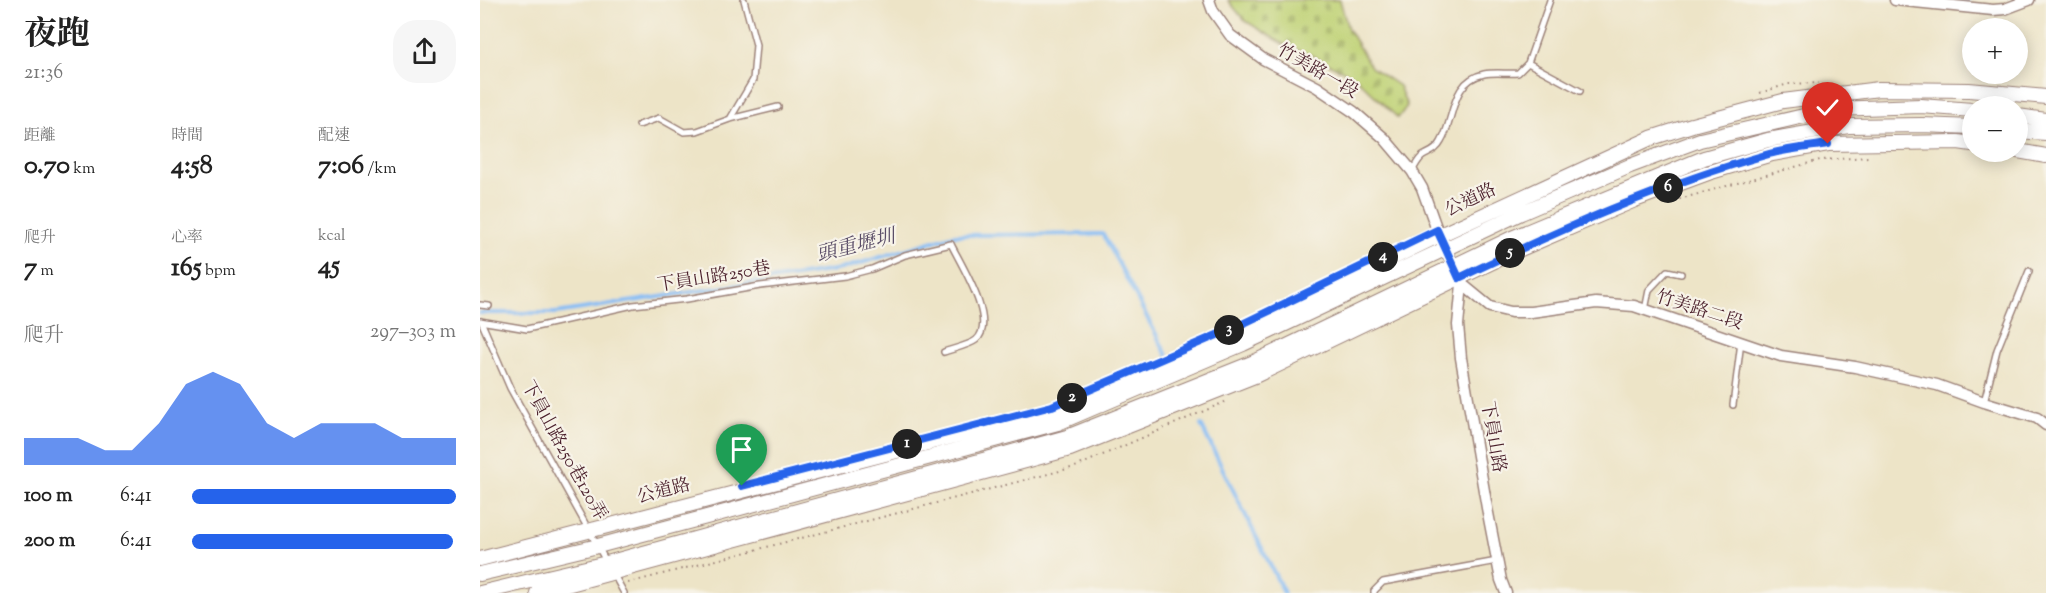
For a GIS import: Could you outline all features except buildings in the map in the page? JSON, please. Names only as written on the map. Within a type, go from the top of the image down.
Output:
[{"type":"street","name":"竹美路一段","points":[[1209,0],[1217,18],[1230,35],[1263,59],[1317,87],[1354,112],[1384,138],[1412,171]]},
{"type":"street","points":[[1895,0],[1993,10],[2005,9],[2029,0]]},
{"type":"street","name":"公道路","points":[[480,559],[1055,410],[1239,332],[1651,138],[1692,124],[1783,101],[1880,90],[1969,90],[2046,97]]},
{"type":"street","name":"公道路","points":[[480,574],[598,546],[1058,423],[1243,344],[1630,166],[1700,140],[1834,109],[1921,106],[1962,109]]},
{"type":"street","points":[[2028,117],[2046,120]]},
{"type":"street","points":[[1458,276],[1512,238],[1704,158],[1768,140],[1848,126],[1962,127]]},
{"type":"street","points":[[2028,132],[2046,134]]},
{"type":"street","points":[[537,593],[610,568],[1067,437],[1252,363],[1635,200],[1711,172],[1772,154],[1828,144],[1962,143]]},
{"type":"street","points":[[2028,153],[2046,156]]},
{"type":"street","name":"竹美路二段","points":[[1412,171],[1422,188],[1458,276],[1490,307],[1511,312],[1531,312],[1596,303],[1634,306],[1780,356],[1855,367],[1937,385],[1984,402],[2037,417],[2046,425]]},
{"type":"street","name":"下員山路","points":[[1458,276],[1461,358],[1497,561],[1506,593]]},
{"type":"street","points":[[480,593],[610,568]]},
{"type":"lane","points":[[730,119],[753,80],[756,45],[744,0]]},
{"type":"lane","points":[[1412,171],[1421,157],[1438,148],[1443,140],[1459,91],[1466,83],[1477,76],[1487,74],[1518,73],[1528,63],[1550,0]]},
{"type":"lane","points":[[1528,63],[1580,91]]},
{"type":"lane","points":[[639,125],[659,118],[684,132],[697,131],[730,119],[777,107]]},
{"type":"lane","name":"下員山路250巷","points":[[481,321],[528,329],[633,305],[845,276],[872,269],[905,255],[951,244],[972,283],[982,318],[982,330],[976,340],[944,352]]},
{"type":"lane","points":[[1645,310],[1649,290],[1667,271],[1680,274]]},
{"type":"lane","points":[[1984,402],[1997,350],[2029,271]]},
{"type":"lane","points":[[480,305],[489,306]]},
{"type":"lane","name":"下員山路250巷120弄","points":[[481,321],[510,388],[624,593]]},
{"type":"lane","points":[[1733,405],[1741,342]]},
{"type":"lane","points":[[1374,593],[1383,582],[1497,561]]},
{"type":"path","points":[[1755,95],[1788,84],[1822,83]]},
{"type":"green space","points":[[1228,0],[1340,0],[1348,29],[1371,67],[1399,86],[1407,106],[1398,118],[1355,77],[1283,44],[1244,20]]},
{"type":"waterway","points":[[1956,0],[1968,0]]},
{"type":"waterway","name":"頭重壢圳","points":[[480,313],[556,313],[841,269],[954,235],[1103,234],[1167,355]]},
{"type":"waterway","name":"頭重壢圳","points":[[1201,425],[1284,593]]},
{"type":"route","points":[[742,486],[1052,406],[1238,326],[1437,230],[1459,278],[1510,253],[1635,200],[1711,172],[1772,154],[1828,144]]}]
